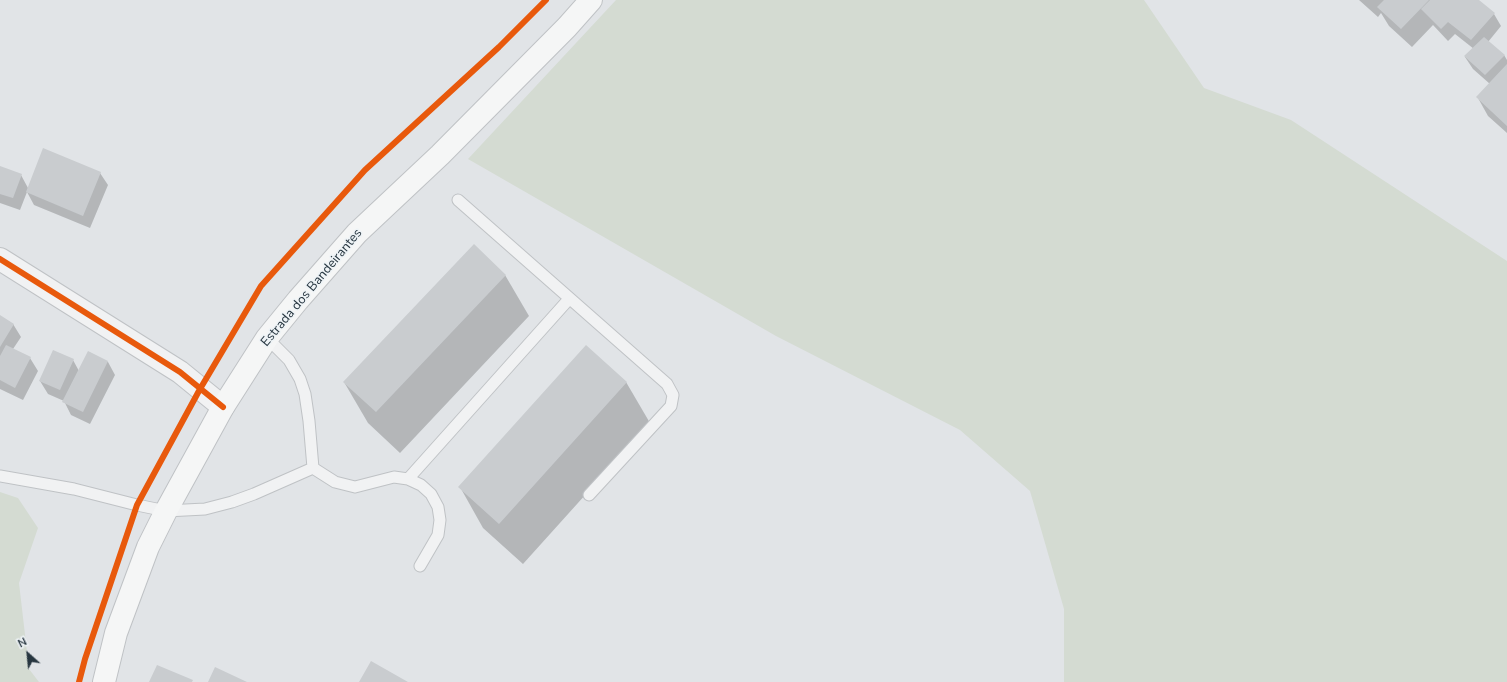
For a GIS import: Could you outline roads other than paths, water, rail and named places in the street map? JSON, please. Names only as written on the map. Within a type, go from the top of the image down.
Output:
[{"type":"main road","name":"Estrada dos Bandeirantes","points":[[104,682],[116,633],[148,546],[223,406],[267,338],[357,233],[440,155],[567,27],[591,0]]},
{"type":"street","points":[[0,259],[180,372],[223,406]]},
{"type":"lane","points":[[458,200],[667,384],[673,395],[671,406],[589,495]]},
{"type":"lane","points":[[408,479],[569,299]]},
{"type":"lane","points":[[267,338],[289,360],[300,379],[308,414],[313,468]]},
{"type":"lane","points":[[313,468],[335,482],[355,487],[394,477],[408,479],[421,485],[431,494],[438,507],[440,520],[438,535],[420,566]]},
{"type":"lane","points":[[2,478],[74,489],[137,506],[166,511],[205,509],[232,502],[313,468]]}]
